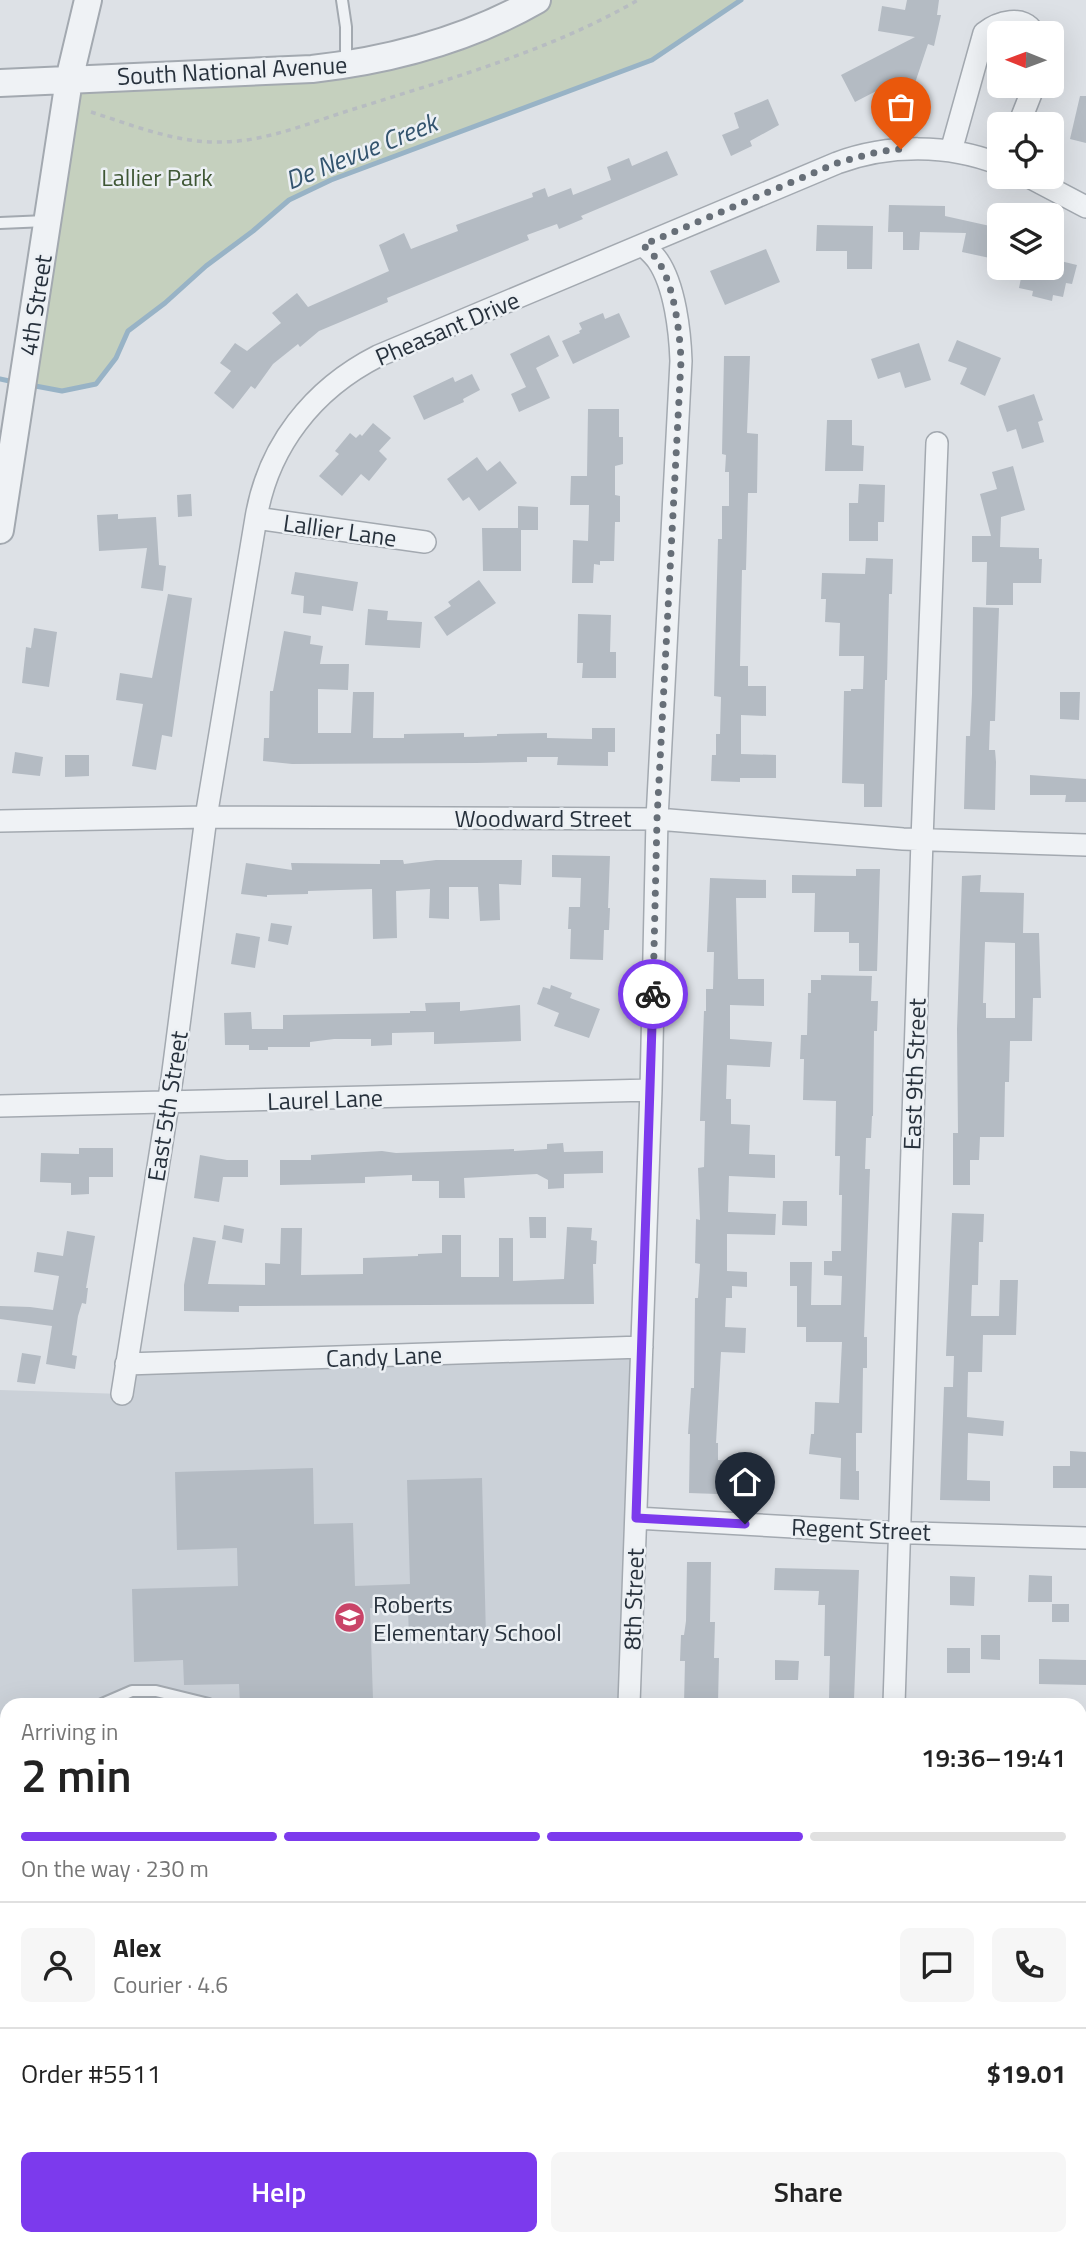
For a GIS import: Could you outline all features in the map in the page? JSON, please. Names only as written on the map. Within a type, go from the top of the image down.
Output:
[{"type":"street","name":"4th Street","points":[[0,530],[69,80],[88,0]]},
{"type":"street","name":"South National Avenue","points":[[0,83],[312,69],[346,65],[405,54],[464,35],[537,0]]},
{"type":"street","points":[[951,151],[984,33],[987,31]]},
{"type":"street","name":"Pheasant Drive","points":[[206,817],[256,518],[265,481],[288,434],[317,399],[345,375],[378,356],[845,160],[901,149],[951,151],[987,161]]},
{"type":"street","points":[[1052,189],[1086,207]]},
{"type":"street","name":"8th Street","points":[[629,1698],[651,1090],[657,819],[681,361],[671,293],[658,261],[643,245]]},
{"type":"street","name":"East 9th Street","points":[[894,1698],[937,443]]},
{"type":"street","name":"Lallier Lane","points":[[256,518],[425,542]]},
{"type":"street","name":"Woodward Street","points":[[0,821],[206,817],[657,819],[922,840],[1086,845]]},
{"type":"street","name":"East 5th Street","points":[[122,1394],[168,1104],[206,817]]},
{"type":"street","name":"Laurel Lane","points":[[0,1106],[168,1104],[651,1090]]},
{"type":"street","name":"Candy Lane","points":[[126,1364],[642,1347]]},
{"type":"street","name":"Regent Street","points":[[636,1518],[899,1532],[1086,1538]]},
{"type":"lane","points":[[342,0],[346,27],[346,65]]},
{"type":"lane","points":[[0,223],[47,221]]},
{"type":"lane","points":[[116,1698],[132,1691],[156,1691],[185,1698]]},
{"type":"path","points":[[91,112],[184,139],[220,142],[261,138],[510,57],[604,20],[638,0]]},
{"type":"shaded area","points":[[642,1347],[629,1698],[0,1698],[0,1390],[122,1394],[126,1364]]},
{"type":"green space","name":"Lallier Park","points":[[536,0],[741,0],[652,60],[331,180],[289,200],[128,331],[117,356],[96,384],[62,391],[23,383],[69,80],[315,69]]},
{"type":"building","points":[[907,0],[939,0],[937,15],[941,15],[934,46],[928,44],[911,95],[886,86],[855,102],[841,75],[915,37],[878,31],[882,6],[905,10]]},
{"type":"building","points":[[1080,96],[1086,96],[1086,143],[1070,139]]},
{"type":"building","points":[[768,99],[779,125],[750,141],[752,146],[731,156],[722,135],[739,128],[734,113]]},
{"type":"building","points":[[667,151],[678,175],[581,216],[583,219],[559,229],[557,224],[527,235],[529,240],[387,298],[388,302],[319,331],[273,364],[255,389],[251,386],[233,409],[214,393],[231,371],[220,363],[235,343],[247,351],[281,323],[272,313],[297,293],[308,307],[389,271],[379,245],[404,233],[411,249],[458,231],[456,225],[533,197],[532,193],[545,188],[548,197],[571,188],[573,195],[611,180],[607,167],[629,158],[632,166]]},
{"type":"building","points":[[889,205],[945,206],[945,216],[987,225],[987,257],[962,252],[966,233],[920,232],[919,250],[903,250],[903,232],[888,232]]},
{"type":"building","points":[[817,225],[873,226],[872,269],[847,269],[847,251],[816,251]]},
{"type":"building","points":[[766,249],[780,282],[725,305],[710,271]]},
{"type":"building","points":[[1064,262],[1077,265],[1072,284],[1066,283],[1063,297],[1053,295],[1052,301],[1032,296],[1033,291],[1019,288],[1021,280],[1064,280]]},
{"type":"building","points":[[603,313],[605,319],[619,313],[630,337],[573,364],[562,341],[580,333],[582,329],[579,323]]},
{"type":"building","points":[[549,335],[559,356],[536,368],[550,398],[519,412],[511,394],[526,387],[510,354]]},
{"type":"building","points":[[957,340],[1001,358],[985,396],[960,384],[967,368],[948,361]]},
{"type":"building","points":[[919,343],[931,380],[905,388],[900,372],[878,379],[871,359]]},
{"type":"building","points":[[724,356],[750,356],[747,433],[758,434],[757,493],[748,493],[746,570],[742,570],[740,666],[748,666],[748,686],[766,686],[766,716],[741,715],[741,754],[776,755],[776,778],[740,778],[740,782],[711,781],[712,755],[716,755],[716,734],[720,734],[721,697],[714,696],[718,539],[722,539],[722,506],[729,506],[729,472],[725,472],[726,455],[722,454]]},
{"type":"building","points":[[472,374],[480,390],[463,399],[464,402],[424,420],[413,396],[453,377],[455,382]]},
{"type":"building","points":[[1034,394],[1043,420],[1038,422],[1044,442],[1022,449],[1016,429],[1007,432],[998,406]]},
{"type":"building","points":[[588,409],[619,409],[623,464],[615,466],[615,495],[620,496],[620,522],[615,522],[614,561],[594,564],[593,583],[572,583],[573,540],[588,541],[589,505],[570,505],[571,476],[587,476]]},
{"type":"building","points":[[827,420],[852,420],[852,445],[864,446],[863,471],[825,471]]},
{"type":"building","points":[[373,423],[391,438],[379,451],[387,459],[369,481],[361,474],[342,496],[319,476],[339,454],[335,451],[350,433],[356,438],[360,434],[362,436]]},
{"type":"building","points":[[477,457],[487,471],[500,461],[517,483],[479,511],[469,497],[463,501],[447,479]]},
{"type":"building","points":[[1013,466],[1025,510],[1001,517],[1000,547],[1039,548],[1039,559],[1042,559],[1041,583],[1013,583],[1013,605],[986,605],[987,562],[972,562],[972,536],[991,536],[980,494],[997,489],[992,472]]},
{"type":"building","points":[[859,484],[885,485],[884,522],[878,522],[878,541],[849,541],[849,503],[858,503]]},
{"type":"building","points":[[191,494],[192,516],[178,517],[177,495]]},
{"type":"building","points":[[518,506],[538,507],[538,530],[521,530],[521,571],[483,571],[482,528],[518,528]]},
{"type":"building","points":[[118,514],[118,519],[156,517],[159,565],[166,566],[163,591],[141,588],[147,548],[99,551],[97,515]]},
{"type":"building","points":[[866,558],[893,559],[885,680],[882,807],[864,807],[864,784],[842,783],[844,691],[863,689],[864,656],[839,656],[840,623],[825,622],[826,599],[821,599],[822,573],[865,574]]},
{"type":"building","points":[[295,572],[358,582],[353,611],[322,606],[321,615],[303,613],[304,596],[291,594]]},
{"type":"building","points":[[479,580],[496,603],[447,636],[434,617],[451,606],[448,602]]},
{"type":"building","points":[[168,594],[192,598],[172,737],[162,735],[156,770],[132,766],[143,704],[116,700],[120,673],[152,678]]},
{"type":"building","points":[[973,607],[999,608],[995,721],[990,721],[989,750],[995,750],[995,810],[964,809],[966,736],[970,736],[972,694]]},
{"type":"building","points":[[368,609],[388,611],[387,620],[422,622],[420,648],[365,645]]},
{"type":"building","points":[[578,614],[611,615],[610,652],[616,652],[616,678],[582,678],[583,663],[577,663]]},
{"type":"building","points":[[34,628],[57,632],[49,687],[22,683],[26,647],[31,648]]},
{"type":"building","points":[[284,631],[311,636],[310,644],[323,646],[320,664],[349,664],[348,690],[318,689],[318,733],[351,733],[353,692],[374,692],[373,738],[404,738],[404,734],[464,733],[464,737],[547,733],[547,738],[592,739],[592,728],[615,728],[615,752],[608,752],[608,766],[557,765],[558,757],[527,757],[527,762],[476,763],[292,764],[263,761],[264,738],[269,738],[270,691],[273,691]]},
{"type":"building","points":[[1060,692],[1080,692],[1079,720],[1060,719]]},
{"type":"building","points":[[15,752],[43,757],[40,776],[12,773]]},
{"type":"building","points":[[65,755],[89,755],[89,776],[65,777]]},
{"type":"building","points":[[1030,775],[1086,779],[1086,802],[1065,802],[1066,795],[1030,795]]},
{"type":"building","points":[[552,855],[610,856],[609,930],[604,930],[603,960],[570,959],[569,907],[580,907],[581,878],[552,877]]},
{"type":"building","points":[[380,860],[403,860],[404,864],[436,860],[522,860],[521,885],[499,884],[500,920],[480,921],[478,887],[449,887],[449,919],[429,918],[430,889],[396,891],[397,938],[373,939],[372,889],[308,891],[308,894],[267,897],[241,894],[246,863],[292,870],[291,863],[380,864]]},
{"type":"building","points":[[856,869],[880,869],[877,971],[859,971],[859,943],[849,943],[849,932],[814,932],[815,893],[792,893],[792,875],[856,876]]},
{"type":"building","points":[[981,875],[980,892],[1024,893],[1023,933],[1039,933],[1041,998],[1033,998],[1032,1041],[1010,1041],[1009,1082],[1005,1082],[1004,1137],[980,1137],[979,1160],[970,1160],[970,1185],[953,1185],[953,1133],[958,1133],[957,1029],[962,876]],"holes":[[[985,942],[1015,943],[1015,1018],[986,1018],[986,1003],[983,1003]]]},
{"type":"building","points":[[710,878],[766,880],[766,898],[736,898],[738,979],[764,979],[764,1006],[730,1005],[730,1039],[772,1042],[770,1067],[727,1065],[726,1099],[731,1099],[731,1124],[750,1125],[749,1154],[775,1155],[775,1178],[729,1176],[728,1212],[776,1214],[775,1235],[727,1234],[727,1271],[747,1272],[747,1287],[732,1286],[732,1298],[726,1298],[725,1327],[746,1328],[745,1353],[721,1352],[716,1443],[718,1460],[738,1461],[738,1473],[737,1482],[718,1482],[717,1494],[689,1493],[688,1434],[691,1388],[694,1388],[695,1298],[698,1298],[700,1264],[695,1263],[696,1219],[700,1220],[698,1168],[704,1167],[705,1121],[700,1121],[704,1011],[706,989],[713,989],[714,952],[707,952]]},
{"type":"building","points":[[271,923],[292,926],[288,945],[268,941]]},
{"type":"building","points":[[236,933],[260,937],[255,968],[231,964]]},
{"type":"building","points":[[821,975],[872,976],[871,1001],[878,1001],[877,1031],[874,1031],[873,1116],[871,1138],[866,1138],[865,1169],[870,1169],[864,1337],[867,1337],[867,1368],[863,1368],[862,1433],[856,1433],[859,1500],[840,1499],[841,1458],[809,1454],[811,1434],[814,1434],[815,1402],[839,1403],[842,1342],[806,1342],[806,1327],[797,1327],[797,1286],[790,1286],[790,1262],[812,1262],[811,1305],[841,1305],[842,1276],[824,1275],[824,1261],[832,1261],[832,1251],[841,1251],[842,1195],[839,1195],[840,1156],[835,1156],[836,1101],[803,1100],[804,1059],[800,1059],[801,1035],[807,1035],[811,980],[821,980]]},
{"type":"building","points":[[551,985],[572,993],[570,998],[600,1009],[589,1038],[554,1026],[559,1013],[537,1004],[543,987],[550,989]]},
{"type":"building","points":[[460,1002],[460,1011],[520,1005],[521,1041],[434,1044],[434,1032],[392,1033],[392,1045],[371,1046],[371,1039],[334,1039],[310,1042],[310,1047],[268,1047],[268,1050],[249,1050],[249,1045],[225,1045],[224,1013],[251,1012],[252,1029],[283,1029],[283,1015],[410,1013],[426,1011],[425,1003]]},
{"type":"building","points":[[563,1143],[564,1152],[603,1151],[603,1173],[564,1174],[564,1188],[548,1189],[548,1180],[537,1174],[464,1178],[465,1198],[439,1198],[439,1181],[412,1181],[412,1175],[365,1177],[365,1183],[280,1185],[280,1160],[311,1160],[311,1155],[382,1151],[514,1151],[547,1149],[547,1144]]},
{"type":"building","points":[[79,1148],[113,1148],[113,1177],[89,1177],[89,1194],[71,1195],[71,1183],[40,1182],[41,1153],[79,1154]]},
{"type":"building","points":[[200,1155],[227,1160],[248,1160],[248,1177],[223,1177],[219,1202],[194,1198]]},
{"type":"building","points":[[783,1201],[807,1201],[807,1226],[782,1225]]},
{"type":"building","points":[[952,1213],[984,1214],[983,1242],[979,1242],[978,1285],[972,1285],[971,1316],[999,1316],[1000,1280],[1018,1280],[1016,1335],[983,1335],[982,1372],[968,1372],[967,1417],[1004,1421],[1003,1436],[968,1433],[967,1480],[990,1481],[990,1501],[940,1500],[944,1387],[953,1387],[954,1356],[946,1356]]},
{"type":"building","points":[[529,1217],[546,1217],[546,1238],[530,1238]]},
{"type":"building","points":[[224,1225],[244,1229],[242,1243],[222,1239]]},
{"type":"building","points":[[567,1227],[592,1228],[591,1240],[597,1241],[596,1264],[593,1264],[594,1304],[239,1306],[239,1312],[184,1311],[184,1285],[193,1237],[216,1241],[208,1284],[265,1285],[265,1263],[280,1264],[281,1228],[302,1228],[301,1275],[363,1274],[363,1258],[442,1253],[442,1235],[461,1235],[461,1277],[499,1277],[499,1238],[513,1238],[513,1281],[564,1279]]},
{"type":"building","points":[[67,1231],[95,1236],[86,1304],[82,1303],[78,1316],[72,1355],[77,1356],[75,1369],[46,1364],[52,1326],[0,1319],[0,1306],[53,1310],[59,1276],[34,1272],[37,1252],[63,1256]]},
{"type":"building","points":[[22,1353],[41,1356],[35,1384],[17,1382]]},
{"type":"building","points":[[1070,1451],[1086,1452],[1086,1488],[1053,1488],[1053,1466],[1070,1466]]},
{"type":"building","name":"Roberts Elementary School","points":[[313,1468],[314,1524],[353,1523],[355,1586],[410,1584],[407,1480],[482,1478],[486,1637],[409,1639],[408,1607],[370,1608],[373,1698],[240,1698],[239,1684],[184,1685],[183,1660],[134,1662],[132,1589],[238,1586],[237,1548],[177,1550],[175,1472]]},
{"type":"building","points":[[687,1562],[711,1562],[710,1622],[715,1622],[714,1658],[719,1658],[718,1698],[684,1698],[685,1661],[680,1661],[681,1635],[684,1635]]},
{"type":"building","points":[[775,1568],[859,1570],[854,1698],[829,1698],[830,1656],[824,1656],[825,1605],[818,1605],[819,1591],[774,1590]]},
{"type":"building","points":[[1029,1575],[1052,1576],[1052,1602],[1028,1602]]},
{"type":"building","points":[[950,1576],[975,1577],[974,1606],[950,1605]]},
{"type":"building","points":[[1052,1604],[1069,1604],[1069,1622],[1052,1622]]},
{"type":"building","points":[[981,1635],[1000,1635],[1000,1660],[981,1659]]},
{"type":"building","points":[[947,1648],[970,1648],[970,1673],[947,1673]]},
{"type":"building","points":[[1039,1659],[1086,1660],[1086,1685],[1039,1684]]},
{"type":"building","points":[[775,1660],[799,1661],[798,1680],[775,1680]]},
{"type":"waterway","name":"De Nevue Creek","points":[[30,385],[62,391],[96,384],[116,358],[128,331],[289,200],[331,180],[652,60],[741,0]]},
{"type":"waterway","name":"De Nevue Creek","points":[[0,379],[14,382]]},
{"type":"way so far","points":[[653,994],[657,819],[681,344],[671,293],[658,261],[643,245],[837,163],[877,152],[901,149]]},
{"type":"place","name":"Roberts Elementary School","points":[[350,1618]]},
{"type":"route","points":[[653,994],[636,1518],[745,1524]]}]
